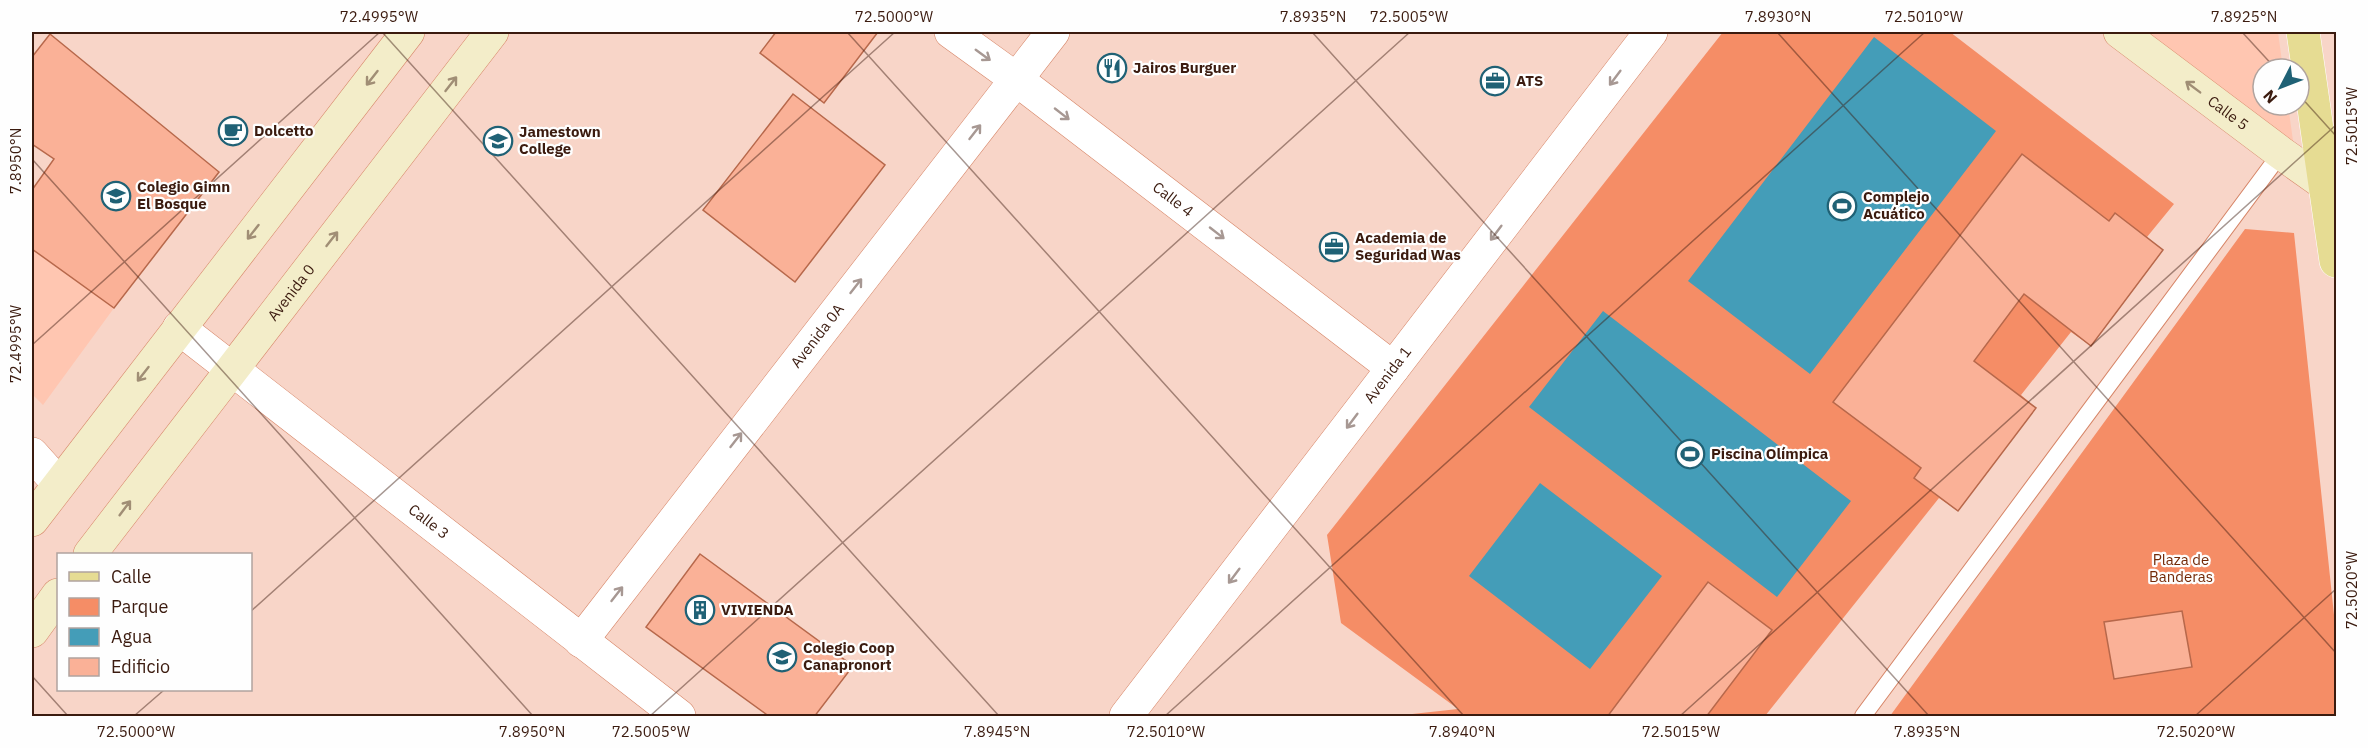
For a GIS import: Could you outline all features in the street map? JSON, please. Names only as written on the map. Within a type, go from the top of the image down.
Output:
[{"type":"main road","points":[[2303,32],[2331,188],[2337,261]]},
{"type":"street","points":[[32,520],[58,483],[408,32]]},
{"type":"street","name":"Avenida 0","points":[[92,553],[492,32]]},
{"type":"street","name":"Calle 4","points":[[951,32],[1016,79],[1393,368]]},
{"type":"street","name":"Avenida 0A","points":[[581,641],[1053,32]]},
{"type":"street","name":"Avenida 1","points":[[1126,717],[1651,32]]},
{"type":"street","name":"Calle 5","points":[[2120,32],[2331,188]]},
{"type":"street","name":"Calle 3","points":[[179,328],[679,717]]},
{"type":"street","points":[[32,454],[58,483]]},
{"type":"street","points":[[32,631],[57,597]]},
{"type":"lane","points":[[1863,717],[2281,153]]},
{"type":"shaded area","points":[[2146,32],[2278,32],[2281,57],[2251,57],[2251,114]]},
{"type":"shaded area","points":[[2254,117],[2290,117],[2294,148]]},
{"type":"shaded area","points":[[32,249],[114,308],[43,405],[32,394]]},
{"type":"green space","points":[[1723,32],[1950,32],[2174,204],[2147,237],[2163,250],[2091,346],[2071,332],[2021,395],[2036,408],[1958,511],[1939,498],[1765,716],[1394,716],[1458,709],[1341,623],[1327,535]]},
{"type":"green space","name":"Plaza de Banderas","points":[[2245,229],[2294,233],[2336,634],[2336,716],[1890,716]]},
{"type":"water","name":"Complejo Acuático","points":[[1874,37],[1996,131],[1810,374],[1688,281]]},
{"type":"water","name":"Piscina Olímpica","points":[[1603,311],[1851,501],[1777,597],[1529,407]]},
{"type":"water","points":[[1540,483],[1662,576],[1590,669],[1469,576]]},
{"type":"building","points":[[776,32],[878,32],[824,103],[760,53]]},
{"type":"building","points":[[50,34],[219,172],[114,308],[32,249],[32,190],[54,159],[32,144],[32,57]]},
{"type":"building","points":[[793,94],[885,165],[795,282],[703,210]]},
{"type":"building","points":[[2022,154],[2109,221],[2115,213],[2163,250],[2091,346],[2024,294],[1974,361],[2036,408],[1958,511],[1914,478],[1921,468],[1833,402]]},
{"type":"building","points":[[700,554],[853,666],[814,717],[770,717],[646,627]]},
{"type":"building","points":[[1708,582],[1772,630],[1706,717],[1607,717]]},
{"type":"building","points":[[2182,611],[2192,667],[2114,679],[2104,622]]},
{"type":"place","name":"Jairos Burguer","points":[[1112,68]]},
{"type":"place","name":"ATS","points":[[1495,81]]},
{"type":"place","name":"Dolcetto","points":[[233,131]]},
{"type":"place","name":"Jamestown College","points":[[498,141]]},
{"type":"place","name":"Colegio Gimn El Bosque","points":[[116,196]]},
{"type":"place","name":"Complejo Acuático","points":[[1842,206]]},
{"type":"place","name":"Academia de Seguridad Was","points":[[1334,247]]},
{"type":"place","name":"Piscina Olímpica","points":[[1690,454]]},
{"type":"place","name":"VIVIENDA","points":[[700,610]]},
{"type":"place","name":"Colegio Coop Canapronort","points":[[782,657]]}]
